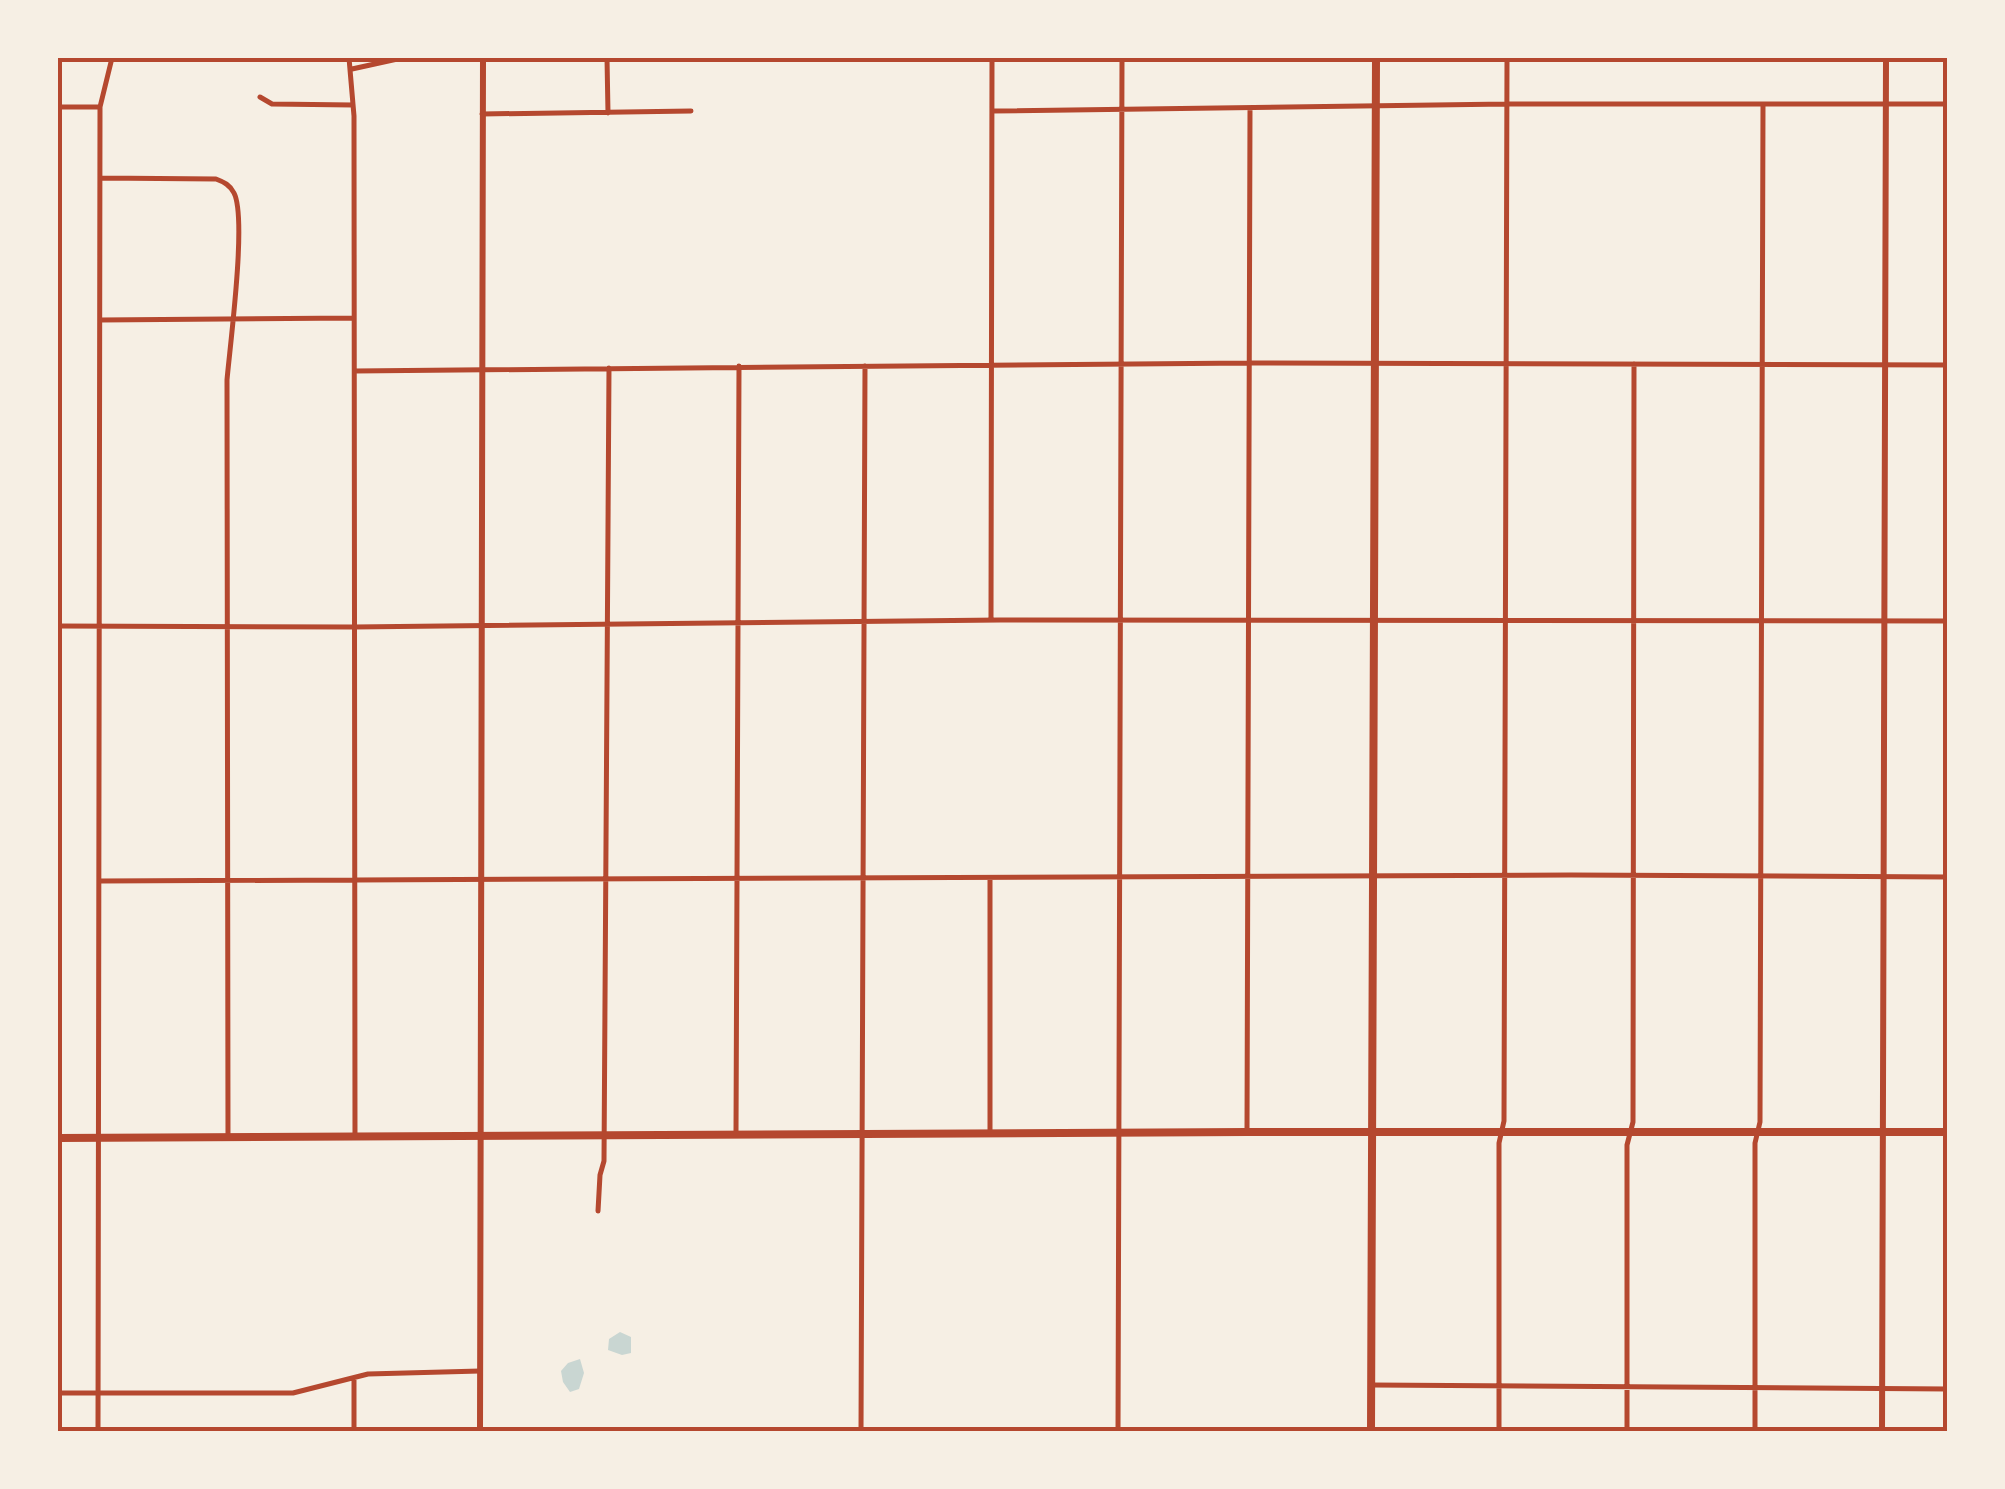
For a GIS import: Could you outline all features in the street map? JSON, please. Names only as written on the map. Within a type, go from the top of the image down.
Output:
[{"type":"main road","points":[[1372,1432],[1376,58]]},
{"type":"main road","points":[[58,1138],[1948,1132]]},
{"type":"street","points":[[98,1432],[100,107],[112,58]]},
{"type":"street","points":[[349,58],[353,104],[355,1137]]},
{"type":"street","points":[[352,69],[402,58]]},
{"type":"street","points":[[480,1432],[482,58]]},
{"type":"street","points":[[608,58],[608,113]]},
{"type":"street","points":[[990,620],[992,58]]},
{"type":"street","points":[[1118,1432],[1122,58]]},
{"type":"street","points":[[1499,1432],[1507,58]]},
{"type":"street","points":[[1882,1432],[1886,58]]},
{"type":"street","points":[[260,97],[272,104],[353,104]]},
{"type":"street","points":[[992,111],[1507,104],[1948,104]]},
{"type":"street","points":[[1755,1432],[1763,104]]},
{"type":"street","points":[[58,107],[100,107]]},
{"type":"street","points":[[1247,1132],[1250,108]]},
{"type":"street","points":[[482,114],[691,111]]},
{"type":"street","points":[[100,178],[210,178],[227,184],[237,205],[237,270],[227,380],[228,1138]]},
{"type":"street","points":[[100,320],[354,318]]},
{"type":"street","points":[[354,371],[1376,362],[1948,365]]},
{"type":"street","points":[[1627,1432],[1634,364]]},
{"type":"street","points":[[736,1134],[739,366]]},
{"type":"street","points":[[862,1432],[865,366]]},
{"type":"street","points":[[598,1211],[604,1136],[609,368]]},
{"type":"street","points":[[58,626],[990,620],[1948,621]]},
{"type":"street","points":[[101,881],[1948,877]]},
{"type":"street","points":[[990,879],[990,1134]]},
{"type":"street","points":[[58,1393],[293,1394],[368,1374],[480,1371]]},
{"type":"street","points":[[354,1379],[354,1432]]},
{"type":"street","points":[[1372,1385],[1948,1389]]},
{"type":"shaded area","points":[[620,1332],[631,1337],[631,1353],[622,1355],[608,1350],[609,1339]]},
{"type":"shaded area","points":[[580,1359],[584,1373],[579,1389],[570,1392],[561,1371],[568,1363]]}]
